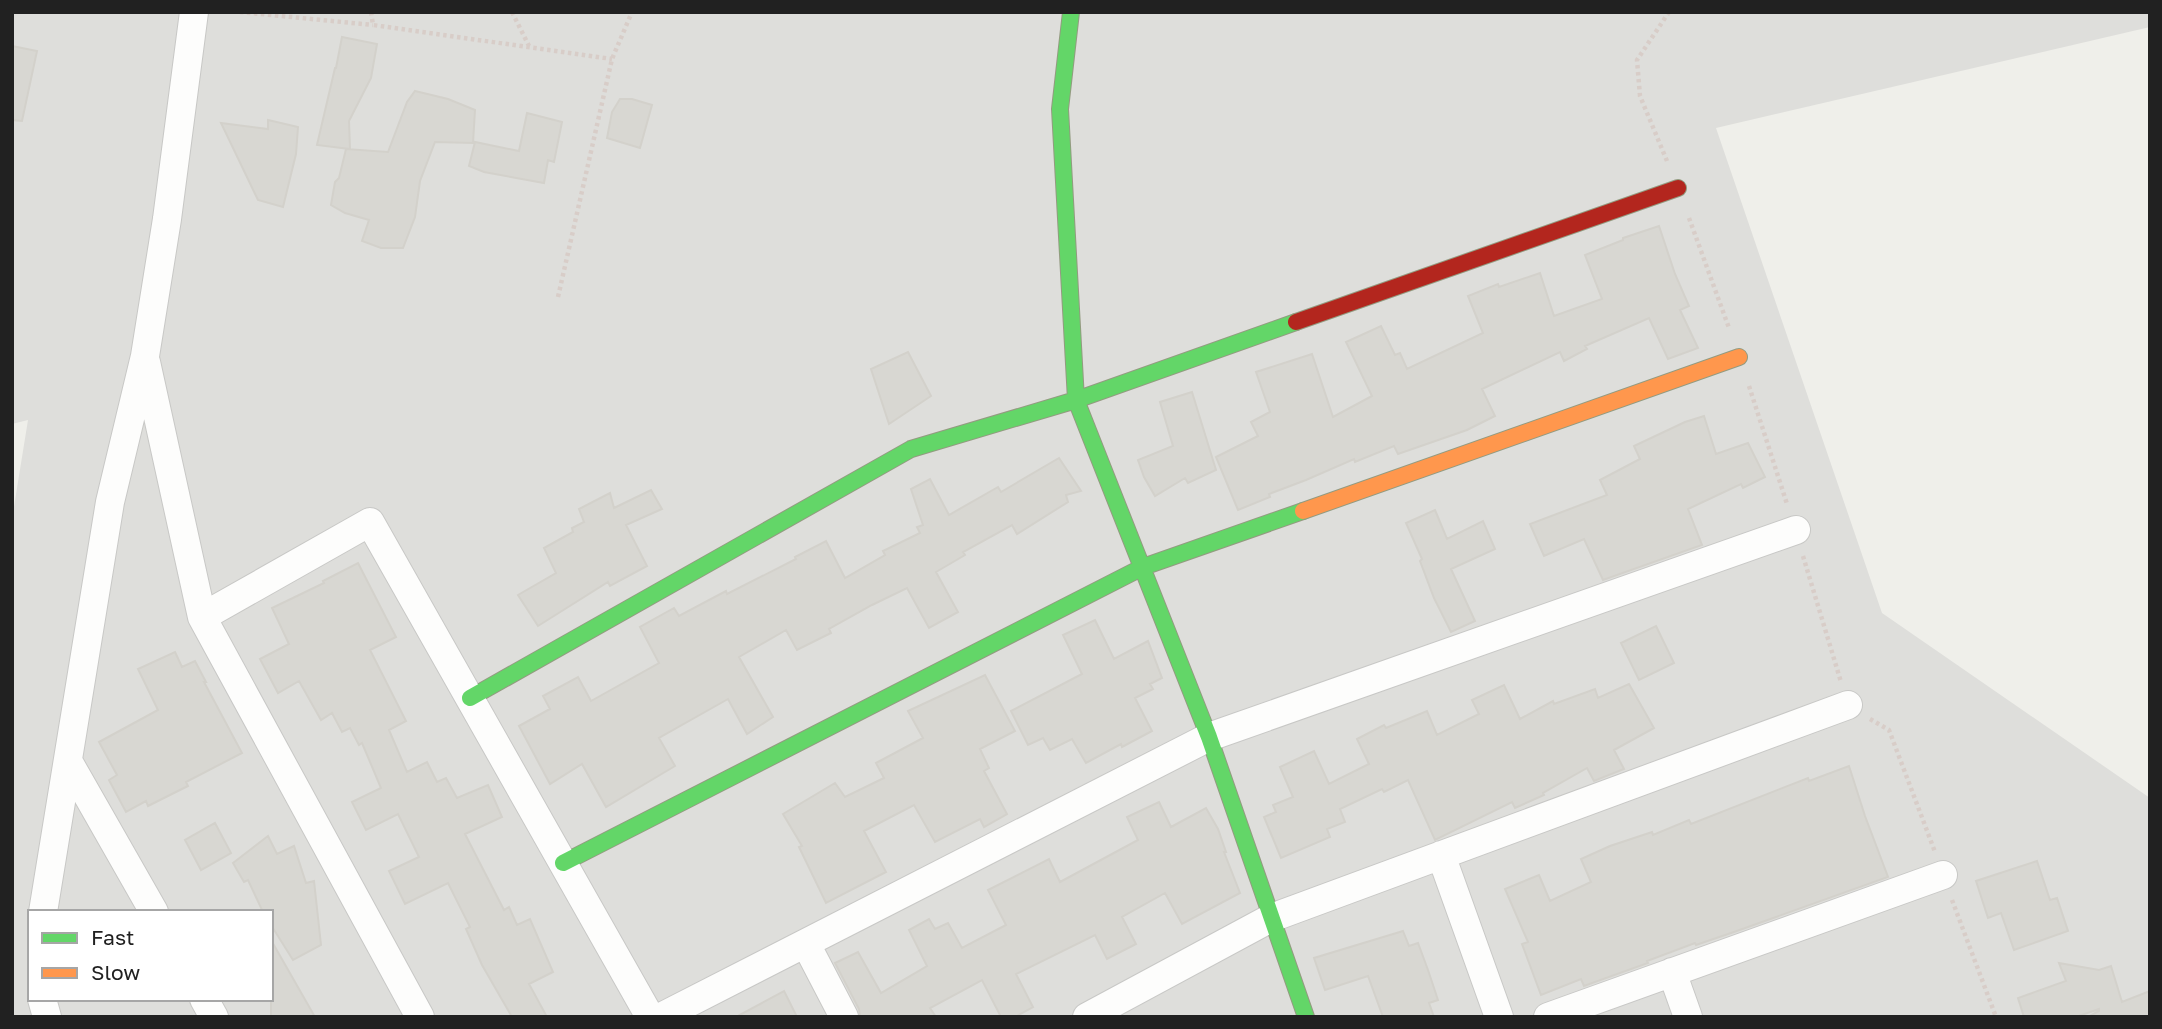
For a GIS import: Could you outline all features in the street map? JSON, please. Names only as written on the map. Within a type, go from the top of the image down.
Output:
[{"type":"street","points":[[43,910],[110,502],[145,356],[167,219],[194,12]]},
{"type":"street","points":[[1071,12],[1060,109],[1076,400],[1209,737],[1306,1017]]},
{"type":"street","points":[[470,698],[911,449],[1076,400],[1678,188]]},
{"type":"street","points":[[145,356],[202,617],[420,1017]]},
{"type":"street","points":[[563,863],[1143,567],[1739,357]]},
{"type":"street","points":[[202,617],[370,522],[650,1017]]},
{"type":"street","points":[[661,1017],[1209,737],[1796,530]]},
{"type":"street","points":[[1104,1013],[1271,918],[1848,705]]},
{"type":"street","points":[[68,761],[153,910]]},
{"type":"street","points":[[1441,855],[1499,1017]]},
{"type":"street","points":[[1548,1017],[1943,875]]},
{"type":"street","points":[[806,944],[844,1017]]},
{"type":"street","points":[[1672,972],[1688,1017]]},
{"type":"street","points":[[205,1001],[214,1017]]},
{"type":"path","points":[[240,12],[373,25],[611,59]]},
{"type":"path","points":[[371,12],[373,25]]},
{"type":"path","points":[[512,12],[530,47]]},
{"type":"path","points":[[558,297],[611,59],[632,12]]},
{"type":"shaded area","points":[[12,12],[2150,12],[2150,27],[1716,128],[1882,613],[2150,798],[2150,1017],[12,1017],[12,519],[28,420],[12,424]]},
{"type":"building","points":[[342,37],[377,44],[371,78],[349,121],[350,149],[317,145]]},
{"type":"building","points":[[12,46],[37,51],[22,121],[12,120]]},
{"type":"building","points":[[415,91],[448,99],[475,110],[473,143],[435,142],[420,181],[415,217],[403,248],[381,248],[362,241],[369,220],[345,213],[331,205],[335,182],[339,178],[346,149],[388,152],[407,102]]},
{"type":"building","points":[[620,99],[632,99],[652,105],[640,148],[607,138],[612,112]]},
{"type":"building","points":[[527,113],[562,122],[554,162],[548,160],[544,183],[484,172],[469,166],[475,142],[519,151]]},
{"type":"building","points":[[268,120],[298,127],[296,154],[283,207],[258,200],[221,123],[268,129]]},
{"type":"building","points":[[1659,226],[1689,306],[1680,310],[1698,348],[1668,359],[1649,318],[1585,346],[1587,349],[1564,361],[1560,352],[1482,389],[1495,416],[1467,430],[1398,454],[1394,446],[1355,462],[1354,459],[1269,494],[1270,497],[1238,510],[1216,457],[1258,436],[1251,422],[1270,412],[1256,372],[1312,354],[1333,417],[1372,396],[1346,342],[1381,326],[1395,355],[1400,353],[1407,369],[1483,333],[1468,296],[1498,284],[1499,287],[1540,273],[1554,316],[1602,299],[1585,255]]},
{"type":"building","points":[[908,352],[931,396],[889,424],[871,369]]},
{"type":"building","points":[[1192,392],[1216,470],[1188,483],[1185,478],[1155,496],[1138,460],[1173,446],[1160,402]]},
{"type":"building","points":[[1704,416],[1716,454],[1748,443],[1765,477],[1743,488],[1741,484],[1688,509],[1702,545],[1603,580],[1584,539],[1544,556],[1530,524],[1607,495],[1600,480],[1640,459],[1634,446]]},
{"type":"building","points":[[1059,458],[1081,491],[1066,495],[1068,502],[1017,534],[1012,525],[963,552],[965,555],[936,572],[958,612],[929,628],[907,588],[829,629],[831,633],[797,650],[786,630],[739,657],[773,717],[747,734],[728,699],[659,738],[675,766],[606,807],[582,764],[550,784],[519,726],[550,709],[543,696],[578,677],[591,701],[659,663],[640,627],[674,608],[679,616],[726,591],[727,594],[826,541],[845,578],[885,555],[883,551],[920,533],[917,527],[923,525],[911,489],[930,479],[949,515],[998,487],[1001,492]]},
{"type":"building","points":[[651,490],[662,509],[626,525],[647,566],[610,586],[608,582],[538,626],[518,595],[556,573],[544,548],[573,532],[572,528],[584,522],[579,509],[610,493],[614,508]]},
{"type":"building","points":[[1435,510],[1447,539],[1483,521],[1495,549],[1451,569],[1475,621],[1451,632],[1434,598],[1420,561],[1422,559],[1406,523]]},
{"type":"building","points":[[358,563],[396,637],[370,650],[406,721],[389,730],[407,772],[427,762],[437,782],[446,778],[457,798],[488,785],[502,817],[465,834],[504,910],[509,907],[517,925],[530,919],[553,972],[529,984],[547,1017],[512,1017],[482,965],[466,929],[470,927],[448,883],[405,904],[389,871],[419,857],[398,814],[366,830],[352,802],[381,788],[362,743],[359,745],[350,728],[342,732],[332,713],[321,720],[299,681],[278,693],[260,659],[289,644],[272,608]]},
{"type":"building","points":[[1095,620],[1114,659],[1148,641],[1162,678],[1150,684],[1153,689],[1135,698],[1152,731],[1086,763],[1072,739],[1050,750],[1043,738],[1028,745],[1011,711],[1082,674],[1063,635]]},
{"type":"building","points":[[1656,626],[1674,663],[1639,680],[1621,643]]},
{"type":"building","points":[[175,652],[182,667],[195,661],[242,753],[186,782],[188,786],[148,806],[146,801],[126,812],[109,780],[117,775],[99,742],[158,710],[138,669]]},
{"type":"building","points":[[985,675],[1015,731],[980,749],[989,768],[984,771],[1007,814],[984,827],[980,819],[935,842],[914,805],[864,831],[886,872],[826,903],[799,847],[802,846],[783,814],[835,783],[845,797],[884,778],[876,763],[923,738],[908,711]]},
{"type":"building","points":[[1629,684],[1654,728],[1614,750],[1624,769],[1594,781],[1587,768],[1543,793],[1544,795],[1515,808],[1512,802],[1435,840],[1408,780],[1340,809],[1345,822],[1327,829],[1330,837],[1281,858],[1264,817],[1276,812],[1273,805],[1293,797],[1280,767],[1314,751],[1329,784],[1369,764],[1357,739],[1384,725],[1386,728],[1427,711],[1437,735],[1479,714],[1472,700],[1504,685],[1520,719],[1553,701],[1554,704],[1595,689],[1598,698]]},
{"type":"building","points":[[1849,766],[1888,877],[1696,945],[1695,943],[1584,986],[1581,979],[1541,995],[1522,944],[1528,942],[1505,889],[1539,875],[1550,901],[1591,882],[1581,859],[1610,846],[1652,832],[1653,835],[1689,820],[1691,824],[1808,778],[1809,781]]},
{"type":"building","points":[[1159,802],[1171,827],[1206,808],[1218,829],[1240,893],[1182,924],[1165,893],[1122,917],[1136,944],[1107,959],[1095,935],[1016,974],[1033,1007],[1015,1017],[1001,1017],[982,980],[930,1008],[936,1017],[860,1017],[859,1009],[835,963],[858,952],[881,993],[927,966],[909,930],[929,919],[935,929],[948,923],[962,948],[1006,925],[988,890],[1049,859],[1060,882],[1138,840],[1127,817]]},
{"type":"building","points":[[215,823],[231,853],[201,870],[185,840]]},
{"type":"building","points":[[268,836],[277,854],[294,846],[306,883],[314,881],[321,945],[293,960],[273,928],[273,910],[262,910],[248,880],[244,882],[233,863]]},
{"type":"building","points":[[2037,861],[2050,900],[2057,898],[2068,931],[2014,950],[2001,913],[1988,918],[1976,881]]},
{"type":"building","points":[[1403,931],[1409,946],[1418,943],[1428,970],[1438,1000],[1429,1003],[1434,1017],[1383,1017],[1368,976],[1325,990],[1314,958]]},
{"type":"building","points":[[273,944],[315,1017],[271,1017],[273,1001]]},
{"type":"building","points":[[2059,963],[2099,970],[2111,966],[2122,1002],[2150,991],[2150,1017],[2088,1017],[2099,1009],[2076,1017],[2024,1017],[2018,998],[2066,981]]},
{"type":"building","points":[[784,991],[797,1017],[736,1017]]},
{"type":"traffic: fast","points":[[1071,12],[1060,109],[1076,400],[1209,737],[1306,1017]]},
{"type":"traffic: fast","points":[[470,698],[911,449],[1076,400],[1296,322]]},
{"type":"traffic: fast","points":[[563,863],[1143,567],[1303,511]]},
{"type":"traffic: slow","points":[[1303,511],[1739,357]]},
{"type":"traffic: jam","points":[[1296,322],[1678,188]]}]
